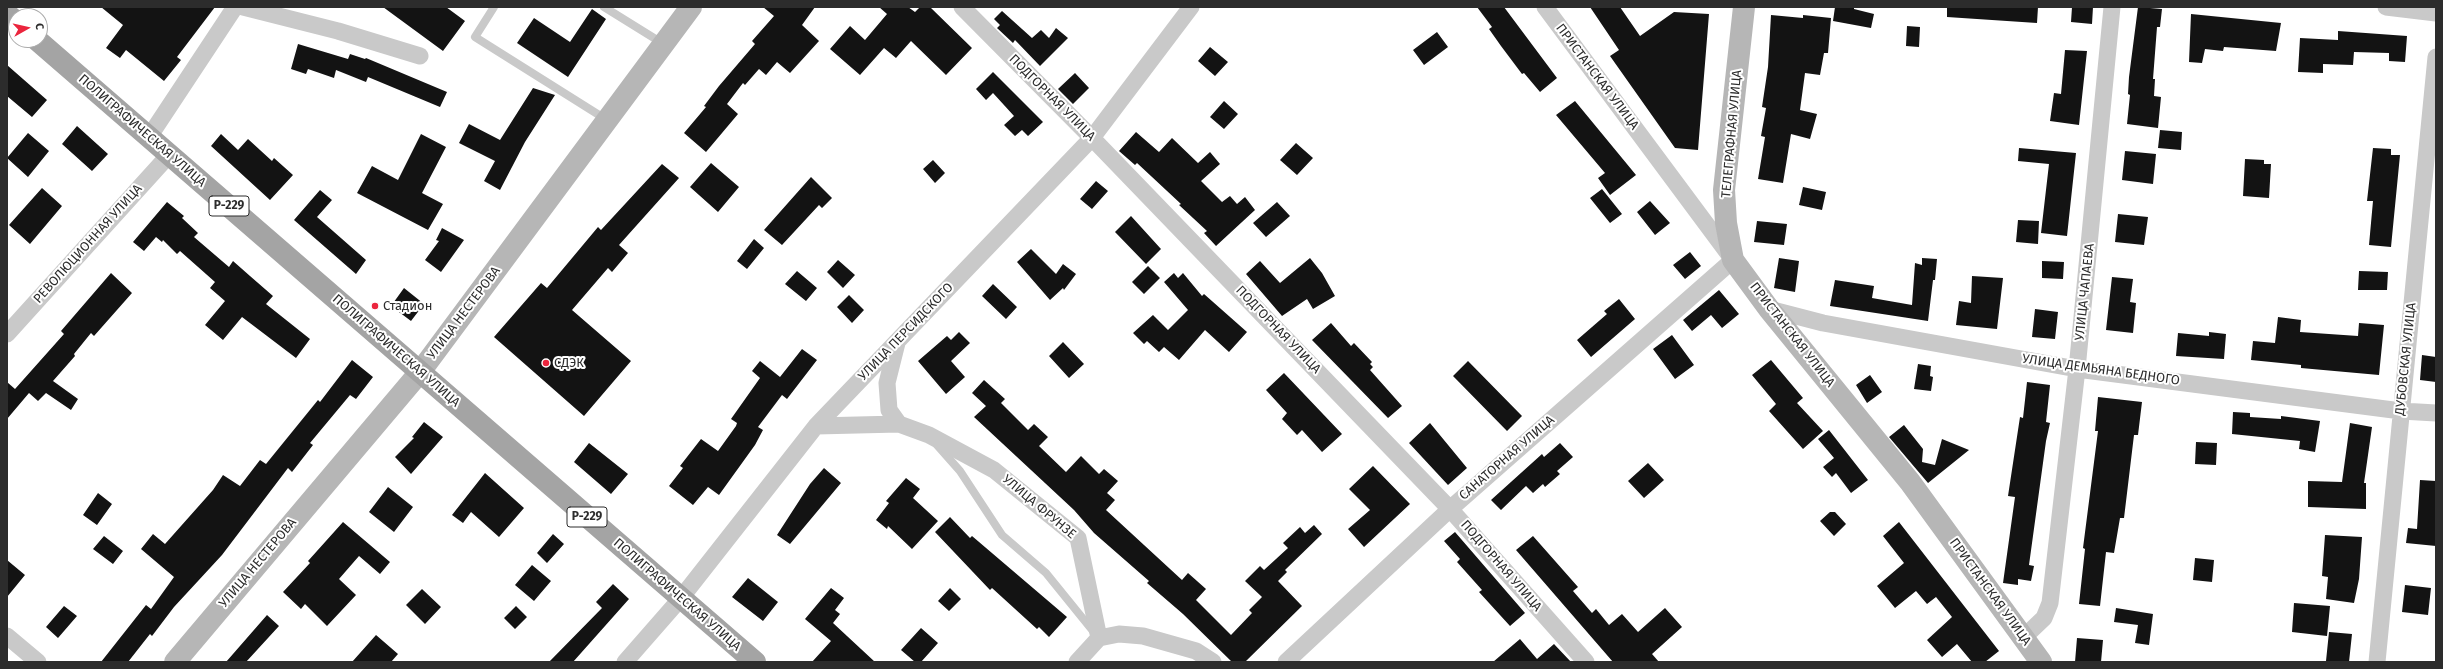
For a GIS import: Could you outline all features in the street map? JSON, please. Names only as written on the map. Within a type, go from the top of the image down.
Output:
[{"type":"main road","name":"УЛИЦА НЕСТЕРОВА","points":[[175,662],[420,372],[691,7]]},
{"type":"main road","name":"ТЕЛЕГРАФНАЯ УЛИЦА","points":[[1733,260],[1726,223],[1724,190],[1744,7]]},
{"type":"main road","name":"ПОЛИГРАФИЧЕСКАЯ УЛИЦА","points":[[46,48],[755,662]]},
{"type":"main road","name":"ПРИСТАНСКАЯ УЛИЦА","points":[[1733,260],[1769,309],[1910,482],[2041,662]]},
{"type":"street","points":[[149,137],[234,7]]},
{"type":"street","points":[[243,7],[338,31],[420,56]]},
{"type":"street","name":"ПОДГОРНАЯ УЛИЦА","points":[[962,7],[1092,138],[1450,509],[1586,662]]},
{"type":"street","name":"УЛИЦА ПЕРСИДСКОГО","points":[[625,662],[681,598],[816,426],[1092,138],[1191,7]]},
{"type":"street","name":"ПРИСТАНСКАЯ УЛИЦА","points":[[1545,7],[1733,260]]},
{"type":"street","name":"УЛИЦА ЧАПАЕВА","points":[[2023,638],[2044,618],[2050,603],[2077,369],[2112,7]]},
{"type":"street","points":[[2386,7],[2436,12]]},
{"type":"street","name":"ДУБОВСКАЯ УЛИЦА","points":[[2377,662],[2436,57]]},
{"type":"street","name":"РЕВОЛЮЦИОННАЯ УЛИЦА","points":[[7,334],[169,154]]},
{"type":"street","name":"САНАТОРНАЯ УЛИЦА","points":[[1286,662],[1450,509],[1733,260]]},
{"type":"street","name":"УЛИЦА ДЕМЬЯНА БЕДНОГО","points":[[1769,309],[1823,323],[2077,369],[2401,411],[2436,412]]},
{"type":"street","points":[[897,342],[887,383],[889,410],[899,424]]},
{"type":"street","name":"УЛИЦА ФРУНЗЕ","points":[[816,426],[899,424],[929,435],[994,470],[1078,538],[1098,638]]},
{"type":"street","points":[[1077,662],[1098,638],[1119,634],[1143,636],[1196,651],[1213,662]]},
{"type":"street","points":[[7,636],[38,662]]},
{"type":"lane","points":[[494,7],[475,38],[608,120]]},
{"type":"lane","points":[[604,7],[664,45]]},
{"type":"lane","points":[[929,435],[960,471],[1002,535],[1046,573],[1098,638]]},
{"type":"building","points":[[101,7],[215,7],[177,57],[181,60],[164,81],[126,50],[120,58],[106,48],[123,25]]},
{"type":"building","points":[[383,7],[446,7],[465,21],[443,51]]},
{"type":"building","points":[[763,7],[815,7],[802,25],[819,41],[790,73],[777,62],[766,75],[759,69],[745,85],[743,83],[727,104],[738,114],[706,152],[684,133],[706,107],[704,106],[719,86],[755,44],[752,41],[774,16]]},
{"type":"building","points":[[879,7],[908,7],[915,12],[920,7],[930,7],[972,48],[946,75],[911,41],[896,58],[884,48],[860,75],[830,49],[850,26],[865,40],[887,14]]},
{"type":"building","points":[[1477,7],[1504,7],[1557,78],[1540,92],[1524,73],[1522,74],[1501,46],[1489,29],[1492,27]]},
{"type":"building","points":[[1590,7],[1620,7],[1640,36],[1674,12],[1709,14],[1698,150],[1675,148],[1610,56],[1619,50]]},
{"type":"building","points":[[1835,7],[1854,7],[1854,9],[1874,14],[1871,28],[1833,21]]},
{"type":"building","points":[[1947,7],[2038,7],[2037,23],[1947,17]]},
{"type":"building","points":[[2072,7],[2093,7],[2092,24],[2071,22]]},
{"type":"building","points":[[2138,7],[2162,9],[2160,27],[2157,27],[2153,79],[2155,79],[2154,96],[2161,97],[2158,128],[2127,124],[2130,95],[2128,94],[2129,77]]},
{"type":"building","points":[[592,9],[606,19],[568,77],[517,43],[534,18],[570,42]]},
{"type":"building","points":[[1002,11],[1032,38],[1041,30],[1049,38],[1056,28],[1068,38],[1040,66],[1015,40],[1013,43],[997,28],[1000,25],[994,19]]},
{"type":"building","points":[[2191,14],[2281,23],[2276,51],[2224,47],[2223,51],[2205,49],[2202,63],[2189,62]]},
{"type":"building","points":[[1771,15],[1803,18],[1803,15],[1831,18],[1828,53],[1824,53],[1820,75],[1805,73],[1800,110],[1817,114],[1810,139],[1791,134],[1783,183],[1758,179],[1765,137],[1761,136],[1766,108],[1762,107],[1768,67]]},
{"type":"building","points":[[1907,26],[1920,27],[1919,47],[1906,46]]},
{"type":"building","points":[[2338,31],[2407,36],[2405,62],[2389,61],[2389,53],[2354,52],[2353,65],[2323,64],[2323,73],[2298,72],[2300,38],[2338,40]]},
{"type":"building","points":[[1437,32],[1448,47],[1424,65],[1413,50]]},
{"type":"building","points":[[298,44],[348,59],[350,54],[365,59],[366,58],[447,92],[440,107],[368,77],[366,82],[336,70],[334,78],[308,69],[306,74],[291,69]]},
{"type":"building","points":[[1210,47],[1228,62],[1215,76],[1198,61]]},
{"type":"building","points":[[2065,50],[2087,51],[2079,125],[2050,121],[2054,93],[2061,94]]},
{"type":"building","points":[[7,65],[47,100],[32,117],[7,96]]},
{"type":"building","points":[[993,72],[1043,122],[1028,136],[1022,130],[1015,136],[1004,125],[1014,116],[993,93],[986,100],[976,89]]},
{"type":"building","points":[[1075,73],[1089,88],[1073,104],[1058,89]]},
{"type":"building","points":[[533,88],[555,95],[525,142],[500,190],[484,181],[495,161],[459,143],[469,124],[500,140]]},
{"type":"building","points":[[1224,101],[1238,114],[1224,129],[1210,117]]},
{"type":"building","points":[[1575,101],[1636,175],[1610,195],[1598,178],[1605,173],[1556,115]]},
{"type":"building","points":[[77,126],[108,154],[92,171],[62,144]]},
{"type":"building","points":[[2160,130],[2182,132],[2181,150],[2158,148]]},
{"type":"building","points":[[1136,132],[1159,152],[1172,138],[1198,163],[1210,152],[1220,164],[1201,181],[1222,202],[1230,196],[1237,204],[1245,197],[1255,210],[1216,246],[1204,233],[1207,231],[1179,205],[1181,204],[1137,163],[1135,165],[1119,151]]},
{"type":"building","points":[[28,133],[49,151],[28,177],[7,158]]},
{"type":"building","points":[[221,134],[238,150],[248,139],[272,161],[274,158],[293,175],[270,200],[211,146]]},
{"type":"building","points":[[421,134],[446,147],[422,193],[443,204],[428,230],[357,193],[372,166],[398,180]]},
{"type":"building","points":[[1296,143],[1313,158],[1297,175],[1280,160]]},
{"type":"building","points":[[2019,148],[2076,153],[2067,236],[2041,233],[2049,164],[2018,161]]},
{"type":"building","points":[[2373,148],[2391,149],[2391,155],[2400,155],[2391,247],[2369,245],[2373,201],[2367,201]]},
{"type":"building","points":[[2125,151],[2156,154],[2153,184],[2122,180]]},
{"type":"building","points":[[2245,159],[2264,160],[2264,164],[2271,164],[2269,198],[2243,196]]},
{"type":"building","points":[[933,160],[945,173],[935,183],[923,169]]},
{"type":"building","points":[[711,163],[739,187],[718,212],[690,187]]},
{"type":"building","points":[[662,164],[679,178],[619,245],[628,253],[612,272],[608,268],[572,310],[631,361],[584,416],[494,337],[541,283],[547,288],[598,227],[601,230]]},
{"type":"building","points":[[811,177],[832,198],[822,208],[819,205],[782,245],[764,230]]},
{"type":"building","points":[[1096,181],[1108,191],[1092,209],[1080,199]]},
{"type":"building","points":[[1803,187],[1826,192],[1822,210],[1799,205]]},
{"type":"building","points":[[42,188],[62,206],[30,244],[9,225]]},
{"type":"building","points":[[1602,189],[1622,214],[1610,223],[1590,198]]},
{"type":"building","points":[[320,190],[332,200],[317,217],[366,260],[356,274],[294,220]]},
{"type":"building","points":[[1650,201],[1670,223],[1655,235],[1637,212]]},
{"type":"building","points":[[167,202],[184,216],[182,218],[198,233],[194,237],[229,267],[233,261],[273,296],[266,304],[310,339],[296,358],[242,317],[223,340],[205,325],[225,301],[210,288],[215,282],[180,251],[177,254],[163,240],[162,242],[156,237],[144,251],[133,242]]},
{"type":"building","points":[[1277,202],[1290,216],[1266,237],[1253,223]]},
{"type":"building","points":[[2118,214],[2148,217],[2144,245],[2115,242]]},
{"type":"building","points":[[1131,216],[1161,249],[1146,264],[1115,232]]},
{"type":"building","points":[[2018,220],[2039,221],[2038,244],[2016,242]]},
{"type":"building","points":[[1757,221],[1787,224],[1784,245],[1754,242]]},
{"type":"building","points":[[442,228],[464,240],[441,272],[425,260],[439,241],[436,240]]},
{"type":"building","points":[[754,239],[764,248],[747,269],[737,261]]},
{"type":"building","points":[[1031,249],[1056,274],[1063,264],[1076,274],[1064,290],[1063,288],[1050,300],[1017,262]]},
{"type":"building","points":[[1690,252],[1701,266],[1685,279],[1673,265]]},
{"type":"building","points":[[1310,258],[1322,273],[1335,296],[1313,309],[1307,299],[1282,316],[1246,274],[1260,261],[1280,283]]},
{"type":"building","points":[[1779,258],[1799,261],[1795,292],[1774,288]]},
{"type":"building","points":[[1922,258],[1937,259],[1928,321],[1830,306],[1835,280],[1874,286],[1872,298],[1912,305],[1915,263],[1922,265]]},
{"type":"building","points":[[838,260],[855,275],[843,288],[827,272]]},
{"type":"building","points":[[2042,261],[2064,262],[2063,279],[2042,278]]},
{"type":"building","points":[[1148,266],[1160,278],[1144,294],[1132,282]]},
{"type":"building","points":[[797,271],[817,288],[806,301],[785,284]]},
{"type":"building","points":[[2359,271],[2388,272],[2387,290],[2358,290]]},
{"type":"building","points":[[111,273],[132,293],[94,336],[91,333],[74,354],[75,356],[53,381],[78,399],[71,410],[46,393],[38,401],[29,393],[7,419],[7,382],[15,389],[64,334],[61,331]]},
{"type":"building","points":[[1174,273],[1178,278],[1183,273],[1202,296],[1204,294],[1247,332],[1229,352],[1205,330],[1179,360],[1164,347],[1159,352],[1147,341],[1144,344],[1133,333],[1153,315],[1168,330],[1188,310],[1164,282]]},
{"type":"building","points":[[1972,276],[2003,278],[1997,329],[1956,325],[1959,301],[1971,303]]},
{"type":"building","points":[[2112,277],[2133,279],[2130,302],[2136,303],[2133,333],[2106,330]]},
{"type":"building","points":[[993,284],[1017,307],[1006,319],[982,296]]},
{"type":"building","points":[[404,288],[424,304],[411,321],[391,306]]},
{"type":"building","points":[[1719,290],[1739,314],[1722,328],[1711,315],[1692,331],[1683,320]]},
{"type":"building","points":[[849,295],[864,310],[852,323],[837,307]]},
{"type":"building","points":[[1619,299],[1635,319],[1591,357],[1577,340],[1607,314],[1604,311]]},
{"type":"building","points":[[2035,309],[2058,312],[2055,339],[2032,337]]},
{"type":"building","points":[[2278,317],[2301,320],[2300,332],[2358,336],[2359,323],[2384,325],[2379,375],[2301,368],[2301,365],[2251,360],[2253,341],[2275,343]]},
{"type":"building","points":[[1331,323],[1351,346],[1354,343],[1372,362],[1370,364],[1373,367],[1370,370],[1402,406],[1388,418],[1312,340]]},
{"type":"building","points":[[959,332],[970,343],[951,361],[965,377],[946,394],[918,361],[947,336],[951,340]]},
{"type":"building","points":[[2209,332],[2226,334],[2224,359],[2176,356],[2178,333],[2209,336]]},
{"type":"building","points":[[1672,335],[1694,365],[1675,379],[1653,349]]},
{"type":"building","points":[[1063,342],[1084,364],[1069,378],[1049,356]]},
{"type":"building","points":[[802,349],[817,360],[787,399],[782,395],[758,427],[763,430],[755,445],[719,495],[708,487],[693,505],[669,486],[683,468],[680,466],[701,439],[718,451],[736,426],[737,423],[731,419],[760,378],[752,371],[760,361],[780,377]]},
{"type":"building","points":[[2422,355],[2436,357],[2436,382],[2420,380]]},
{"type":"building","points":[[352,360],[373,377],[356,399],[350,395],[310,443],[313,445],[292,472],[288,468],[222,555],[174,607],[152,636],[150,634],[128,662],[101,662],[146,605],[151,609],[174,577],[141,549],[153,534],[165,544],[213,490],[223,475],[240,486],[260,460],[266,464],[318,400],[320,402]]},
{"type":"building","points":[[1771,360],[1803,398],[1797,403],[1823,431],[1803,449],[1769,411],[1776,404],[1752,375]]},
{"type":"building","points":[[1468,361],[1522,416],[1507,431],[1453,376]]},
{"type":"building","points":[[1918,364],[1931,366],[1930,376],[1933,377],[1931,391],[1914,389]]},
{"type":"building","points":[[1284,373],[1342,434],[1322,452],[1302,430],[1297,435],[1282,419],[1287,413],[1266,390]]},
{"type":"building","points":[[1870,375],[1882,392],[1867,403],[1856,385]]},
{"type":"building","points":[[984,380],[1005,399],[1001,403],[1028,430],[1034,424],[1048,437],[1039,446],[1066,472],[1081,456],[1099,474],[1104,469],[1118,481],[1107,493],[1115,500],[1106,510],[1182,580],[1188,573],[1206,589],[1196,600],[1231,635],[1252,613],[1249,610],[1262,597],[1245,581],[1260,566],[1264,570],[1288,548],[1283,543],[1300,527],[1305,533],[1314,525],[1322,534],[1285,570],[1287,572],[1278,581],[1302,606],[1245,662],[1232,662],[1183,614],[1147,583],[1149,581],[1094,533],[1074,510],[974,417],[986,406],[972,393]]},
{"type":"building","points":[[2027,382],[2050,385],[2046,422],[2050,423],[2046,441],[2029,565],[2034,566],[2031,581],[2018,579],[2018,585],[2003,583],[2015,497],[2008,496],[2020,417],[2023,418]]},
{"type":"building","points":[[2098,397],[2142,402],[2138,435],[2134,435],[2124,518],[2120,518],[2114,553],[2106,552],[2100,606],[2079,604],[2085,549],[2083,548],[2098,431],[2095,431]]},
{"type":"building","points":[[2233,412],[2250,413],[2250,417],[2281,419],[2281,416],[2320,421],[2315,452],[2299,449],[2300,441],[2232,434]]},
{"type":"building","points":[[424,422],[443,437],[411,474],[395,457],[414,438],[412,437]]},
{"type":"building","points":[[1430,423],[1467,468],[1448,485],[1409,443]]},
{"type":"building","points":[[2350,423],[2372,427],[2364,483],[2366,483],[2366,509],[2308,507],[2308,481],[2342,482]]},
{"type":"building","points":[[1904,425],[1923,449],[1922,462],[1935,465],[1942,439],[1969,450],[1928,483],[1889,437]]},
{"type":"building","points":[[1829,430],[1868,480],[1851,493],[1836,473],[1832,477],[1823,467],[1834,458],[1818,439]]},
{"type":"building","points":[[2196,442],[2217,443],[2216,465],[2195,464]]},
{"type":"building","points":[[589,443],[628,474],[611,494],[574,462]]},
{"type":"building","points":[[1560,443],[1573,457],[1557,471],[1560,474],[1545,487],[1543,484],[1533,493],[1526,486],[1501,510],[1491,500],[1542,454],[1544,457]]},
{"type":"building","points":[[1648,463],[1664,480],[1644,498],[1628,481]]},
{"type":"building","points":[[1373,466],[1410,504],[1364,547],[1348,529],[1370,510],[1349,489]]},
{"type":"building","points":[[824,468],[841,483],[790,544],[777,535],[810,484]]},
{"type":"building","points":[[485,473],[524,508],[499,537],[471,512],[463,523],[452,515]]},
{"type":"building","points":[[906,478],[920,489],[913,498],[938,521],[912,549],[888,526],[887,529],[876,520],[889,503],[886,501]]},
{"type":"building","points":[[2420,480],[2436,481],[2436,546],[2406,543],[2408,528],[2417,529]]},
{"type":"building","points":[[388,487],[413,507],[394,532],[369,512]]},
{"type":"building","points":[[98,493],[112,504],[97,525],[83,515]]},
{"type":"building","points":[[1830,512],[1835,512],[1846,524],[1834,536],[1820,521]]},
{"type":"building","points":[[950,517],[970,538],[972,536],[1067,617],[1049,637],[1039,627],[1037,629],[992,588],[990,590],[935,532]]},
{"type":"building","points":[[343,522],[390,562],[380,574],[359,556],[339,579],[356,595],[327,626],[305,604],[301,609],[283,592],[310,563],[308,561]]},
{"type":"building","points":[[1899,522],[1999,651],[1985,662],[1972,662],[1957,644],[1942,657],[1927,640],[1952,617],[1936,597],[1927,604],[1916,591],[1895,608],[1877,586],[1904,563],[1883,536]]},
{"type":"building","points":[[1455,532],[1525,613],[1510,626],[1479,592],[1482,590],[1457,562],[1460,559],[1444,541]]},
{"type":"building","points":[[553,534],[564,544],[547,563],[537,553]]},
{"type":"building","points":[[2325,535],[2362,537],[2359,579],[2354,603],[2326,599],[2328,577],[2322,576]]},
{"type":"building","points":[[104,536],[123,551],[113,564],[93,549]]},
{"type":"building","points":[[1533,536],[1578,587],[1573,591],[1592,613],[1596,609],[1609,625],[1622,614],[1638,632],[1665,608],[1682,627],[1652,654],[1659,662],[1613,662],[1516,550]]},
{"type":"building","points":[[2195,558],[2214,560],[2212,582],[2193,580]]},
{"type":"building","points":[[7,560],[25,575],[7,597]]},
{"type":"building","points":[[532,565],[551,581],[534,601],[515,585]]},
{"type":"building","points":[[748,578],[778,602],[763,621],[732,597]]},
{"type":"building","points":[[613,584],[629,599],[573,662],[549,662],[602,608],[596,602]]},
{"type":"building","points":[[2405,585],[2431,588],[2428,615],[2402,612]]},
{"type":"building","points":[[831,588],[844,598],[835,610],[840,614],[833,623],[875,662],[812,662],[831,641],[805,619]]},
{"type":"building","points":[[950,588],[961,599],[949,611],[938,601]]},
{"type":"building","points":[[422,589],[441,607],[425,624],[406,605]]},
{"type":"building","points":[[2294,603],[2330,606],[2327,636],[2292,632]]},
{"type":"building","points":[[64,606],[77,616],[58,638],[46,627]]},
{"type":"building","points":[[516,606],[527,617],[515,629],[504,618]]},
{"type":"building","points":[[2116,608],[2153,614],[2149,645],[2135,643],[2138,625],[2114,622]]},
{"type":"building","points":[[267,615],[279,626],[246,662],[226,662]]},
{"type":"building","points":[[921,628],[938,643],[921,662],[915,662],[901,650]]},
{"type":"building","points":[[2329,632],[2352,634],[2349,662],[2326,661]]},
{"type":"building","points":[[376,635],[398,654],[391,662],[352,662]]},
{"type":"building","points":[[2077,638],[2103,640],[2101,662],[2075,662]]},
{"type":"building","points":[[1520,639],[1537,659],[1554,644],[1571,662],[1493,662]]},
{"type":"place","name":"Стадион","points":[[375,306]]},
{"type":"place","name":"СДЭК","points":[[546,363]]}]
